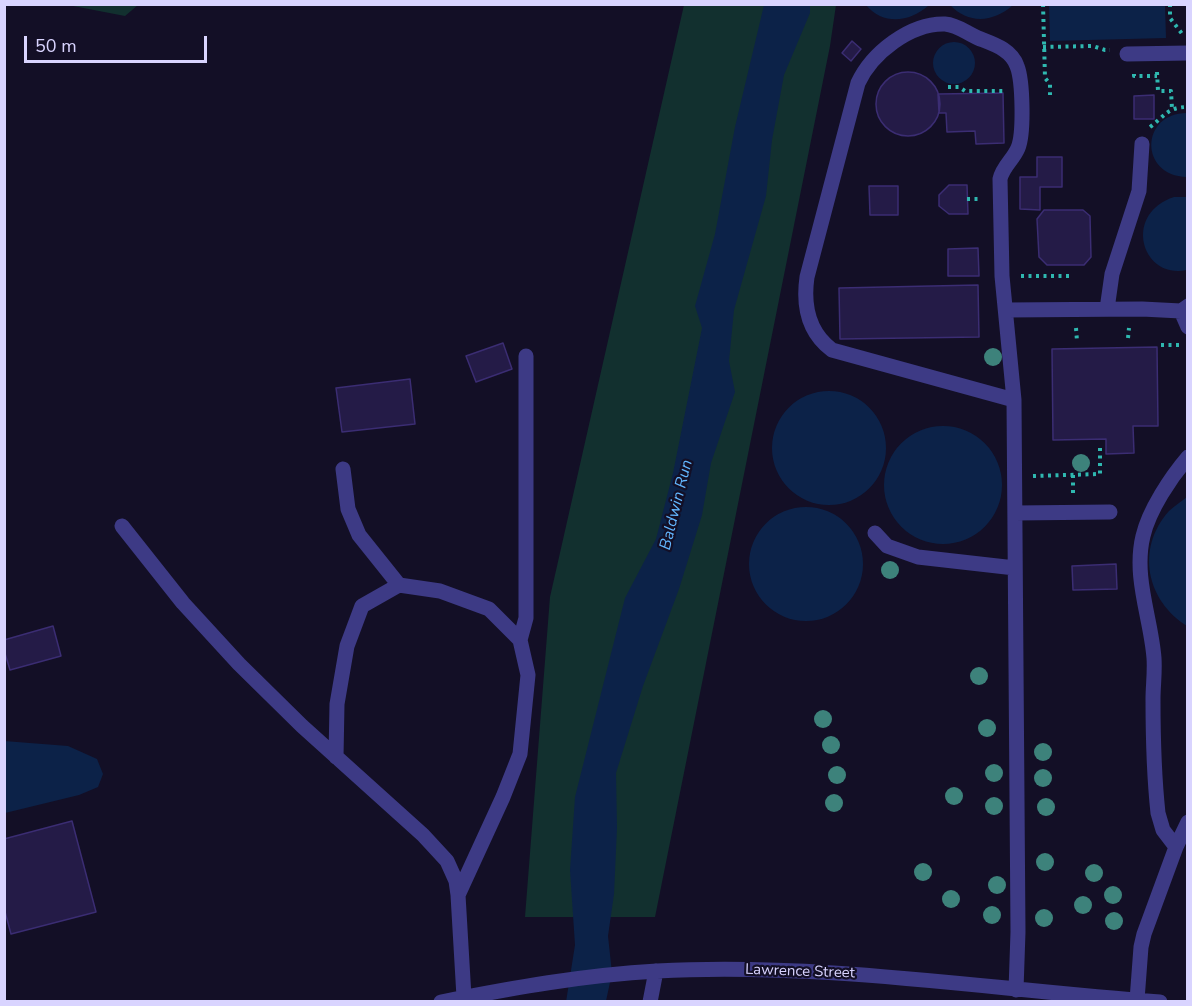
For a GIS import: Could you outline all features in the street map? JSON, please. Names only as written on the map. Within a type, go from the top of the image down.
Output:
[{"type":"street","points":[[1014,400],[832,350],[816,335],[807,316],[805,290],[807,277],[858,83],[863,71],[890,43],[920,29],[946,24],[958,27],[1000,47],[1015,60],[1021,91],[1021,137],[1016,154],[1004,167],[1000,179],[1002,276],[1014,400],[1018,932],[1016,990]]},
{"type":"street","points":[[1127,54],[1186,53]]},
{"type":"street","points":[[1107,309],[1112,274],[1139,191],[1142,144]]},
{"type":"street","points":[[1006,310],[1184,308],[1188,327]]},
{"type":"street","points":[[458,895],[520,754],[528,675],[520,640],[526,610],[526,356]]},
{"type":"street","points":[[1176,847],[1163,830],[1158,813],[1153,700],[1154,661],[1152,637],[1143,598],[1141,566],[1142,536],[1149,518],[1168,483],[1188,457]]},
{"type":"street","points":[[343,469],[348,509],[359,535],[399,585]]},
{"type":"street","points":[[1015,513],[1110,512]]},
{"type":"street","points":[[122,526],[183,603],[247,672],[447,861],[456,881],[458,895],[464,997]]},
{"type":"street","points":[[875,533],[887,546],[918,558],[1015,568]]},
{"type":"street","points":[[336,757],[337,704],[347,646],[362,606],[399,585],[440,591],[489,609],[520,640]]},
{"type":"street","points":[[1137,1000],[1144,934],[1176,847],[1188,822]]},
{"type":"street","name":"Lawrence Street","points":[[441,1002],[531,985],[629,973],[772,970],[880,976],[1160,1002]]},
{"type":"street","points":[[650,1002],[656,971]]},
{"type":"path","points":[[1043,4],[1045,78],[1050,84],[1050,95]]},
{"type":"path","points":[[1170,4],[1170,18],[1184,36],[1186,53]]},
{"type":"path","points":[[1043,47],[1093,46],[1105,51],[1124,50],[1127,54]]},
{"type":"path","points":[[1157,54],[1158,91],[1171,91],[1172,109]]},
{"type":"path","points":[[948,87],[959,87],[965,91],[989,91]]},
{"type":"path","points":[[1142,144],[1143,129],[1153,126],[1161,116],[1172,109],[1188,107]]},
{"type":"path","points":[[1002,276],[1070,276]]},
{"type":"path","points":[[1161,345],[1188,345]]},
{"type":"path","points":[[1014,477],[1100,474],[1100,447]]},
{"type":"green space","points":[[138,4],[125,16],[68,5]]},
{"type":"green space","points":[[684,5],[836,5],[830,46],[655,917],[525,917],[550,597]]},
{"type":"water","name":"Baldwin Run","points":[[764,5],[810,5],[810,13],[784,75],[772,140],[766,196],[734,310],[729,361],[735,392],[711,463],[702,515],[679,589],[643,686],[616,773],[617,828],[614,894],[608,936],[612,973],[606,1001],[566,1002],[575,945],[570,870],[575,797],[625,598],[656,539],[673,473],[702,328],[695,306],[715,234],[735,127]]},
{"type":"water","points":[[866,5],[929,5],[914,15],[889,19],[873,12]]},
{"type":"water","points":[[950,5],[1013,5],[998,15],[982,19],[965,16]]},
{"type":"water","points":[[1049,5],[1165,5],[1166,38],[1050,41]]},
{"type":"water","points":[[954,42],[962,43],[969,48],[974,55],[974,71],[969,78],[962,83],[954,84],[946,83],[939,78],[934,71],[933,63],[934,55],[939,48],[946,43]]},
{"type":"water","points":[[1187,113],[1187,177],[1171,174],[1160,167],[1151,145],[1160,123],[1172,116]]},
{"type":"water","points":[[1174,197],[1187,197],[1187,270],[1171,270],[1159,265],[1149,256],[1144,244],[1143,230],[1148,217],[1158,205]]},
{"type":"water","points":[[829,391],[851,395],[861,400],[877,416],[882,426],[886,448],[882,470],[877,480],[861,496],[851,501],[829,505],[807,501],[797,496],[781,480],[776,470],[772,448],[776,426],[781,416],[797,400],[807,395]]},
{"type":"water","points":[[943,426],[966,430],[985,443],[998,462],[1002,485],[998,508],[985,527],[966,540],[943,544],[920,540],[901,527],[888,508],[884,485],[888,462],[901,443],[920,430]]},
{"type":"water","points":[[1187,497],[1187,626],[1173,615],[1155,589],[1150,573],[1149,557],[1158,526],[1169,511]]},
{"type":"water","points":[[806,507],[828,511],[838,516],[854,532],[859,542],[863,564],[859,586],[854,596],[838,612],[828,617],[806,621],[784,617],[774,612],[758,596],[753,586],[749,564],[753,542],[758,532],[774,516],[784,511]]},
{"type":"water","points":[[4,741],[68,746],[97,759],[103,774],[98,787],[79,795],[5,813]]},
{"type":"building","points":[[852,41],[861,49],[851,61],[842,53]]},
{"type":"building","points":[[908,72],[926,78],[934,86],[940,104],[934,122],[926,130],[908,136],[890,130],[882,122],[876,104],[882,86],[890,78]]},
{"type":"building","points":[[1003,93],[1004,143],[976,144],[975,131],[947,132],[946,113],[939,113],[938,94]]},
{"type":"building","points":[[1154,95],[1154,119],[1134,119],[1134,96]]},
{"type":"building","points":[[1037,157],[1062,157],[1062,187],[1040,187],[1040,210],[1020,209],[1020,177],[1037,177]]},
{"type":"building","points":[[949,185],[967,185],[968,214],[949,214],[939,206],[939,195]]},
{"type":"building","points":[[869,186],[898,186],[898,215],[870,215]]},
{"type":"building","points":[[1044,210],[1083,210],[1090,216],[1091,257],[1084,265],[1047,265],[1039,257],[1037,219]]},
{"type":"building","points":[[978,248],[979,276],[948,276],[948,249]]},
{"type":"building","points":[[978,285],[979,337],[840,339],[839,288]]},
{"type":"building","points":[[503,343],[512,369],[476,382],[466,356]]},
{"type":"building","points":[[1157,347],[1158,426],[1133,426],[1134,453],[1106,454],[1106,439],[1053,440],[1052,349]]},
{"type":"building","points":[[410,379],[415,424],[342,432],[336,388]]},
{"type":"building","points":[[1116,564],[1117,589],[1073,590],[1072,566]]},
{"type":"building","points":[[53,626],[61,656],[10,670],[4,650],[4,640]]},
{"type":"building","points":[[72,821],[96,912],[11,934],[4,908],[4,839]]}]
